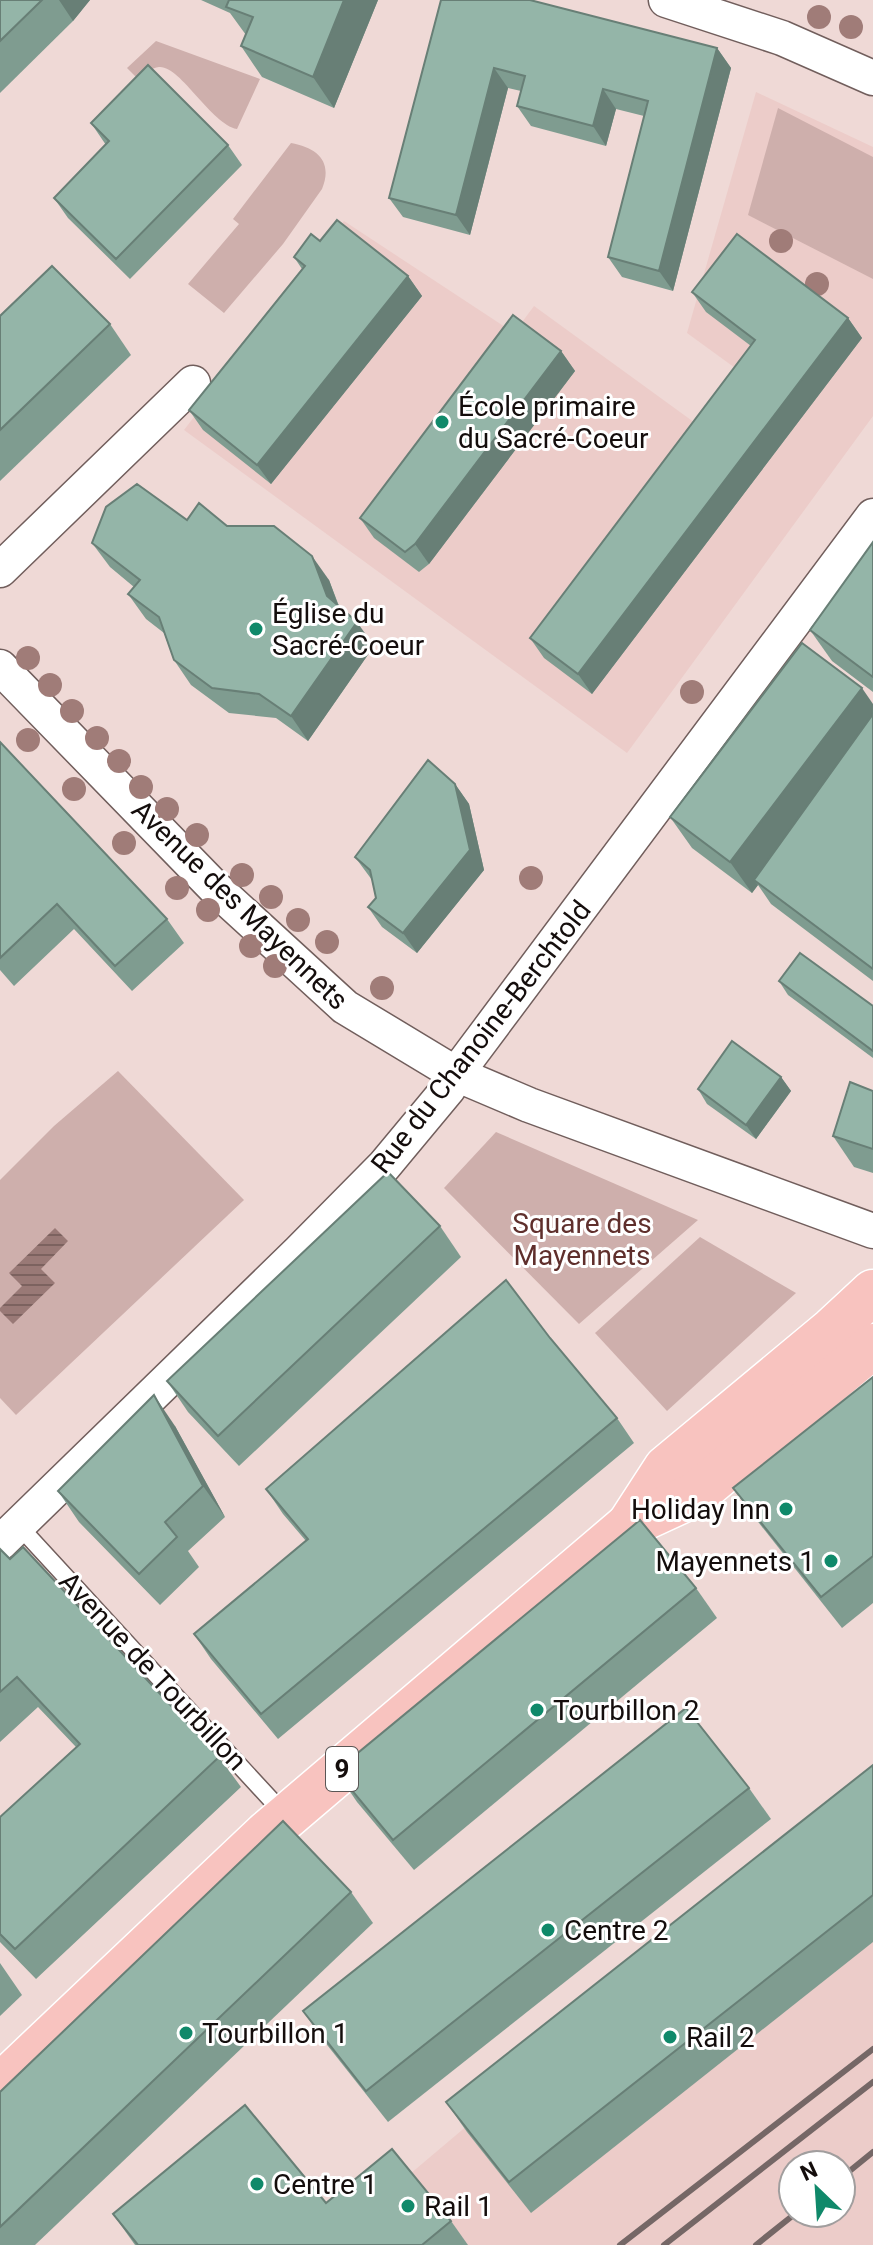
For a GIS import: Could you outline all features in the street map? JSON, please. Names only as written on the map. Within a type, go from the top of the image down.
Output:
[{"type":"main road","name":"9","points":[[629,1525],[666,1468],[873,1292]]},
{"type":"main road","name":"9","points":[[0,2086],[287,1816],[629,1525],[696,1494],[873,1346]]},
{"type":"street","points":[[666,0],[782,38],[873,78]]},
{"type":"street","points":[[0,570],[193,383]]},
{"type":"street","name":"Rue du Chanoine-Berchtold","points":[[9,1534],[384,1166],[448,1089],[456,1074],[873,516]]},
{"type":"street","name":"Avenue des Mayennets","points":[[0,667],[215,888],[345,1007],[456,1074],[544,1110],[873,1231]]},
{"type":"lane","name":"Avenue de Tourbillon","points":[[9,1534],[287,1816]]},
{"type":"shaded area","name":"École primaire du Sacré-Coeur","points":[[756,92],[873,147],[873,416],[627,753],[184,430],[344,221],[514,333],[534,306],[702,428],[742,373],[687,333]]},
{"type":"shaded area","points":[[55,1228],[68,1241],[41,1269],[55,1283],[13,1324],[0,1308],[22,1286],[9,1273]]},
{"type":"shaded area","points":[[873,1783],[873,2245],[326,2245]]},
{"type":"green space","points":[[156,41],[260,79],[237,129],[217,117],[167,69],[159,67],[136,77],[127,68]]},
{"type":"green space","points":[[778,108],[873,157],[873,279],[748,215]]},
{"type":"green space","points":[[291,143],[309,148],[321,158],[326,171],[322,189],[283,244],[224,313],[188,284],[239,224],[233,219]]},
{"type":"green space","points":[[118,1071],[244,1200],[16,1415],[0,1398],[0,1180],[54,1126]]},
{"type":"green space","name":"Square des Mayennets","points":[[496,1132],[698,1220],[579,1324],[444,1188]]},
{"type":"green space","name":"Square des Mayennets","points":[[700,1237],[796,1293],[667,1411],[595,1333]]},
{"type":"building","points":[[0,0],[42,0],[0,41]]},
{"type":"building","points":[[229,0],[344,0],[313,77],[241,46],[253,17],[226,7]]},
{"type":"building","points":[[441,0],[530,0],[717,48],[659,271],[608,257],[648,101],[603,89],[593,126],[517,106],[525,76],[494,68],[456,215],[389,198]]},
{"type":"building","points":[[148,65],[228,145],[116,259],[54,198],[109,141],[91,123]]},
{"type":"building","points":[[337,220],[408,276],[257,465],[189,410],[305,266],[294,257],[311,234],[320,241]]},
{"type":"building","points":[[737,234],[848,318],[578,674],[530,638],[755,340],[692,292]]},
{"type":"building","points":[[52,266],[110,324],[0,430],[0,316]]},
{"type":"building","points":[[513,315],[561,351],[415,544],[405,552],[360,518]]},
{"type":"building","name":"Église du Sacré-Coeur","points":[[137,484],[187,520],[199,503],[227,526],[274,526],[312,556],[327,596],[357,622],[291,716],[259,694],[212,688],[174,660],[159,617],[128,594],[140,580],[92,543],[106,507]]},
{"type":"building","points":[[873,542],[873,677],[810,630]]},
{"type":"building","points":[[802,643],[862,688],[730,862],[670,817]]},
{"type":"building","points":[[873,714],[873,969],[754,880]]},
{"type":"building","points":[[0,742],[167,919],[115,966],[57,904],[0,958]]},
{"type":"building","points":[[428,760],[455,784],[470,850],[403,933],[368,907],[376,898],[370,870],[355,857]]},
{"type":"building","points":[[800,953],[873,1006],[873,1051],[779,981]]},
{"type":"building","points":[[732,1041],[781,1077],[746,1125],[698,1089]]},
{"type":"building","points":[[850,1082],[873,1091],[873,1149],[833,1136]]},
{"type":"building","points":[[388,1172],[440,1226],[218,1436],[167,1381]]},
{"type":"building","points":[[506,1280],[617,1418],[261,1714],[194,1634],[308,1539],[266,1489]]},
{"type":"building","name":"Mayennets 1","points":[[873,1377],[873,1556],[821,1597],[733,1488]]},
{"type":"building","points":[[154,1395],[203,1486],[165,1522],[177,1537],[139,1574],[58,1491]]},
{"type":"building","points":[[640,1520],[696,1588],[393,1840],[336,1771]]},
{"type":"building","points":[[23,1547],[219,1757],[15,1949],[0,1934],[0,1817],[80,1744],[17,1677],[0,1692],[0,1549],[10,1559]]},
{"type":"building","name":"Centre 2","points":[[686,1708],[749,1788],[366,2091],[303,2011]]},
{"type":"building","name":"Rail 2","points":[[873,1765],[873,1895],[509,2182],[446,2102]]},
{"type":"building","name":"Tourbillon 1","points":[[283,1821],[351,1892],[0,2227],[0,2092]]},
{"type":"building","points":[[245,2105],[326,2203],[392,2149],[451,2221],[422,2245],[138,2245],[113,2214]]},
{"type":"railway","points":[[620,2245],[873,2049]]},
{"type":"railway","points":[[664,2245],[873,2082]]},
{"type":"railway","points":[[857,2165],[873,2152]]},
{"type":"railway","points":[[756,2245],[777,2228]]},
{"type":"place","name":"École primaire du Sacré-Coeur","points":[[442,422]]},
{"type":"place","name":"Église du Sacré-Coeur","points":[[256,629]]},
{"type":"place","name":"Holiday Inn","points":[[786,1509]]},
{"type":"place","name":"Mayennets 1","points":[[831,1561]]},
{"type":"place","name":"Tourbillon 2","points":[[537,1710]]},
{"type":"place","name":"Centre 2","points":[[548,1930]]},
{"type":"place","name":"Tourbillon 1","points":[[186,2033]]},
{"type":"place","name":"Rail 2","points":[[670,2037]]},
{"type":"place","name":"Centre 1","points":[[257,2184]]},
{"type":"place","name":"Rail 1","points":[[408,2206]]}]
